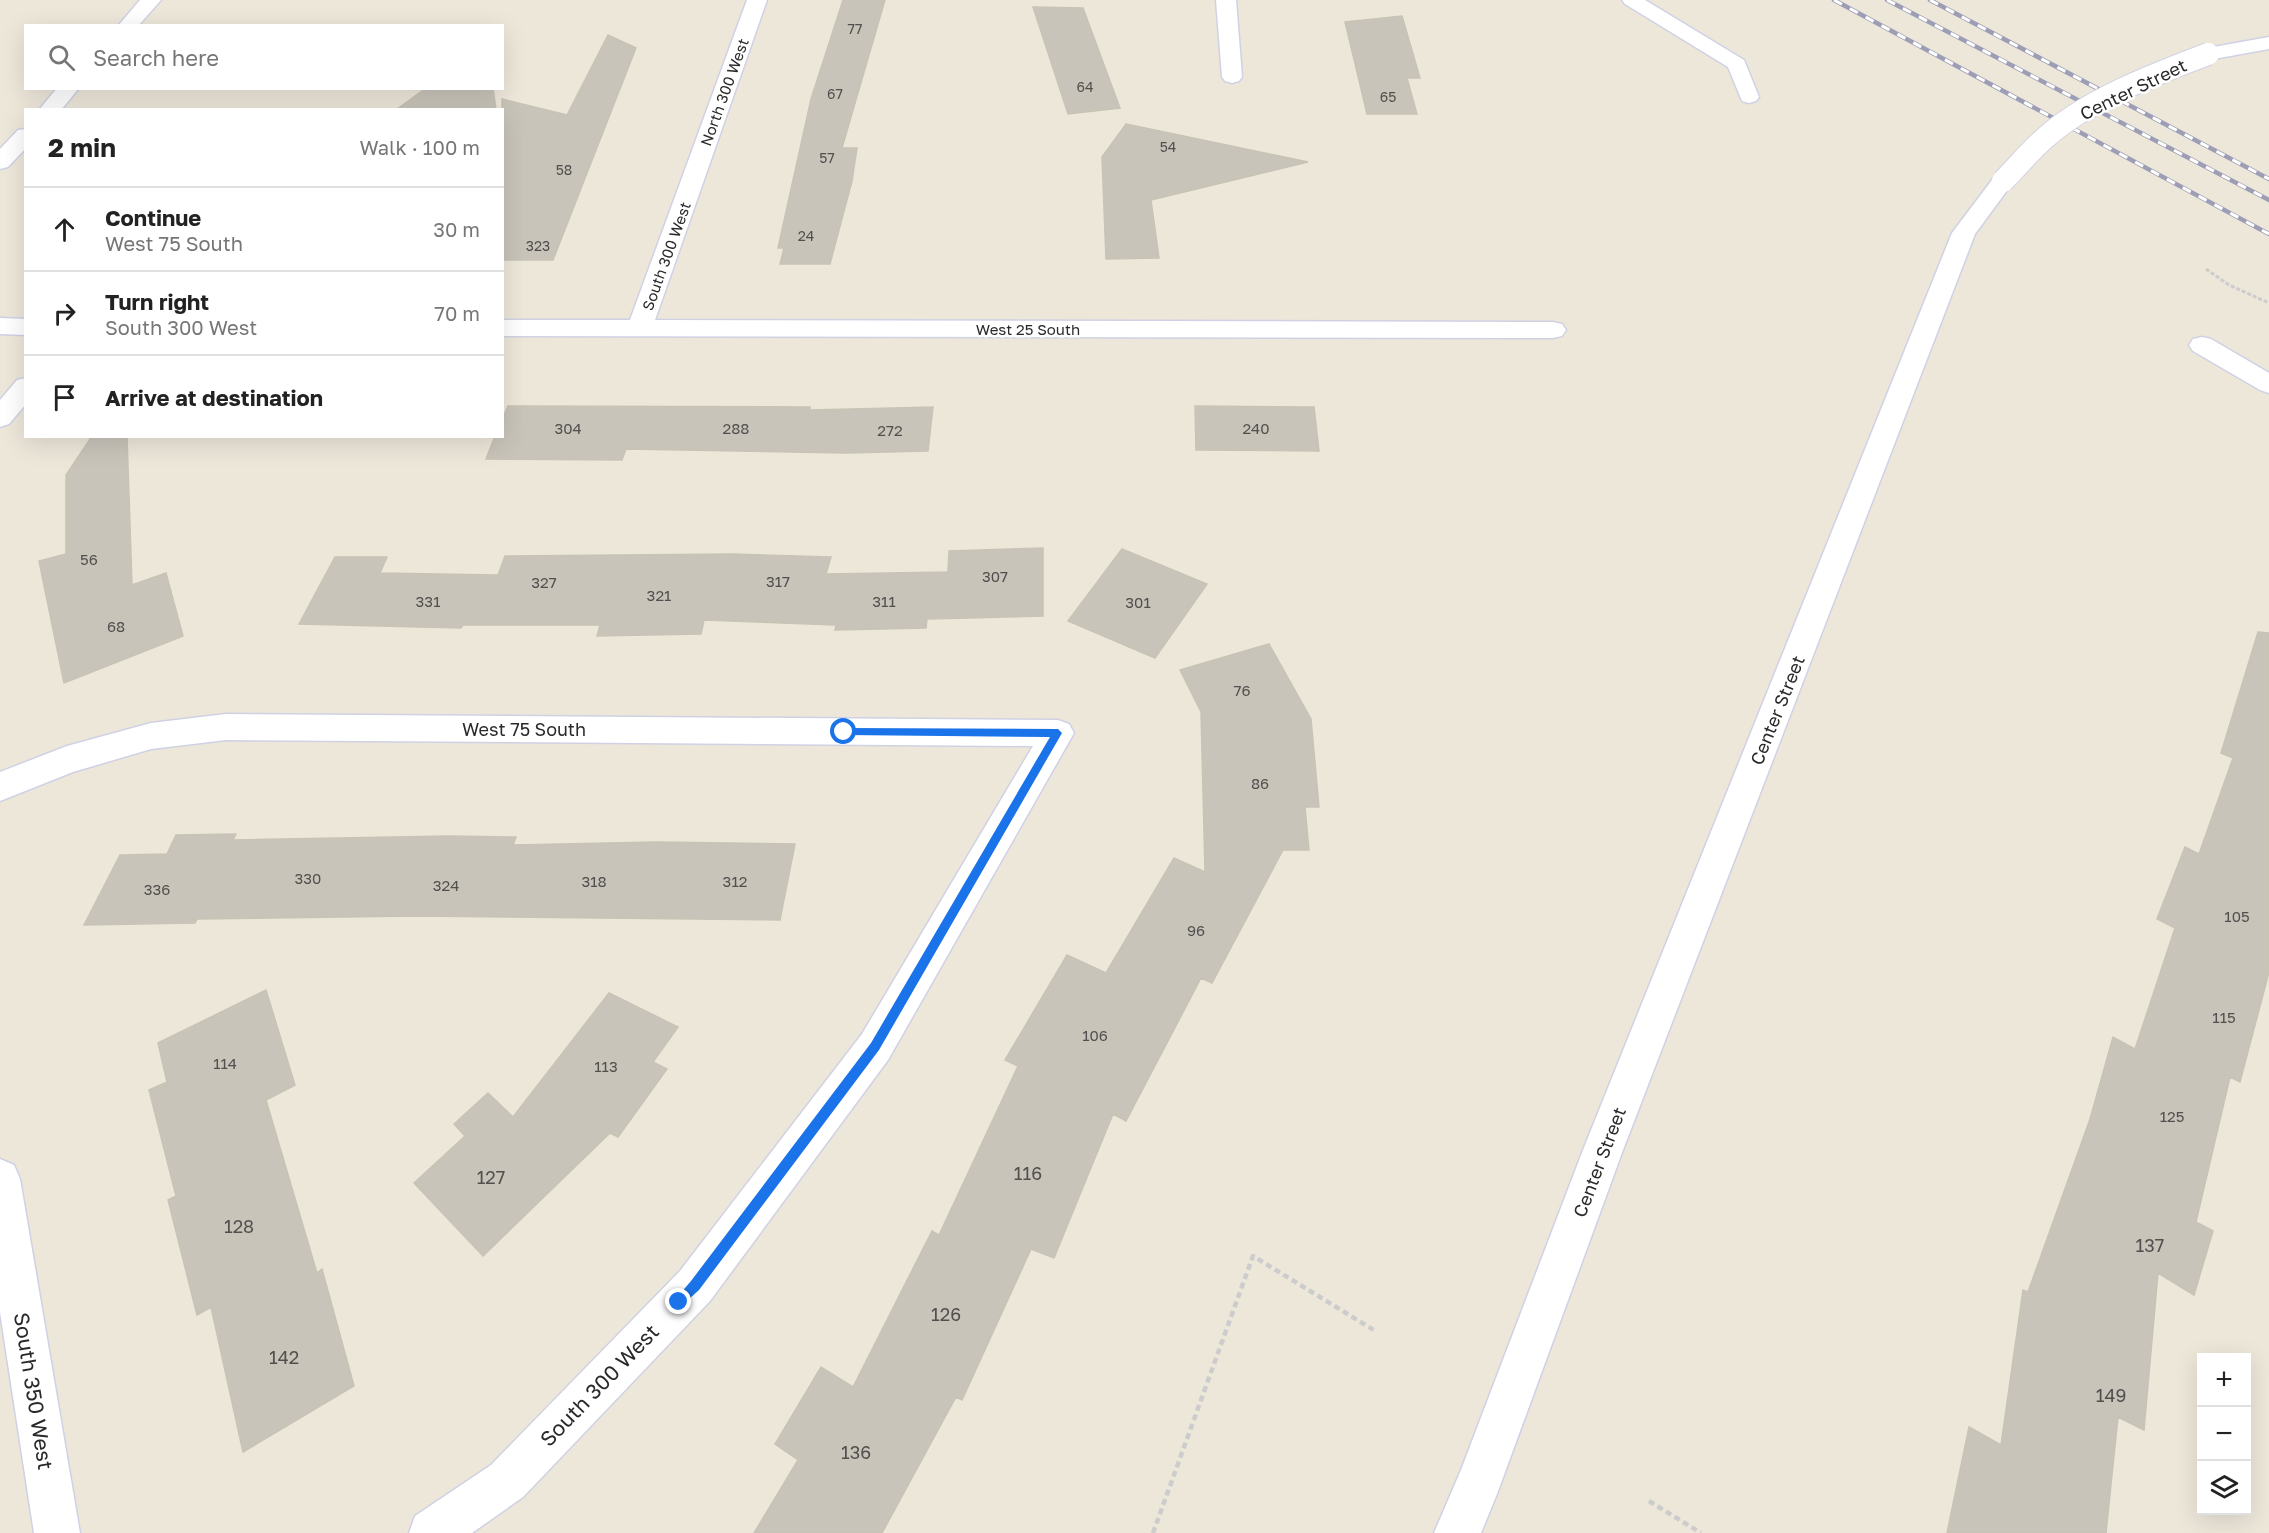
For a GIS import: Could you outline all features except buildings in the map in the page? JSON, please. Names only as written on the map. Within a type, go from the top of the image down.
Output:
[{"type":"street","points":[[129,24],[151,0]]},
{"type":"street","name":"North 300 West","points":[[692,183],[757,0]]},
{"type":"street","points":[[1226,0],[1232,76]]},
{"type":"street","points":[[1632,0],[1737,64],[1749,97]]},
{"type":"street","name":"Center Street","points":[[1457,1533],[1481,1478],[1603,1150],[1964,233],[2003,181],[2046,136],[2098,102],[2157,73],[2208,54],[2269,43]]},
{"type":"street","points":[[51,108],[67,90]]},
{"type":"street","points":[[0,162],[24,137]]},
{"type":"street","name":"South 300 West","points":[[640,328],[692,183]]},
{"type":"street","points":[[0,326],[24,327]]},
{"type":"street","name":"West 25 South","points":[[504,328],[1553,330]]},
{"type":"street","points":[[2202,345],[2269,384]]},
{"type":"street","points":[[0,418],[24,388]]},
{"type":"street","name":"West 75 South","points":[[0,787],[67,760],[151,736],[225,727],[1058,733]]},
{"type":"street","name":"South 300 West","points":[[432,1533],[507,1481],[695,1286],[875,1047],[1058,733]]},
{"type":"street","name":"South 350 West","points":[[0,1179],[57,1533]]},
{"type":"path","points":[[2206,269],[2229,285],[2269,303]]},
{"type":"path","points":[[1153,1533],[1253,1256],[1377,1332]]},
{"type":"path","points":[[1649,1501],[1701,1533]]},
{"type":"railway","points":[[1834,0],[2269,234]]},
{"type":"railway","points":[[1887,0],[2269,200]]},
{"type":"railway","points":[[1930,0],[2269,179]]},
{"type":"route","points":[[679,1302],[695,1286],[875,1047],[1058,733],[844,732]]}]
